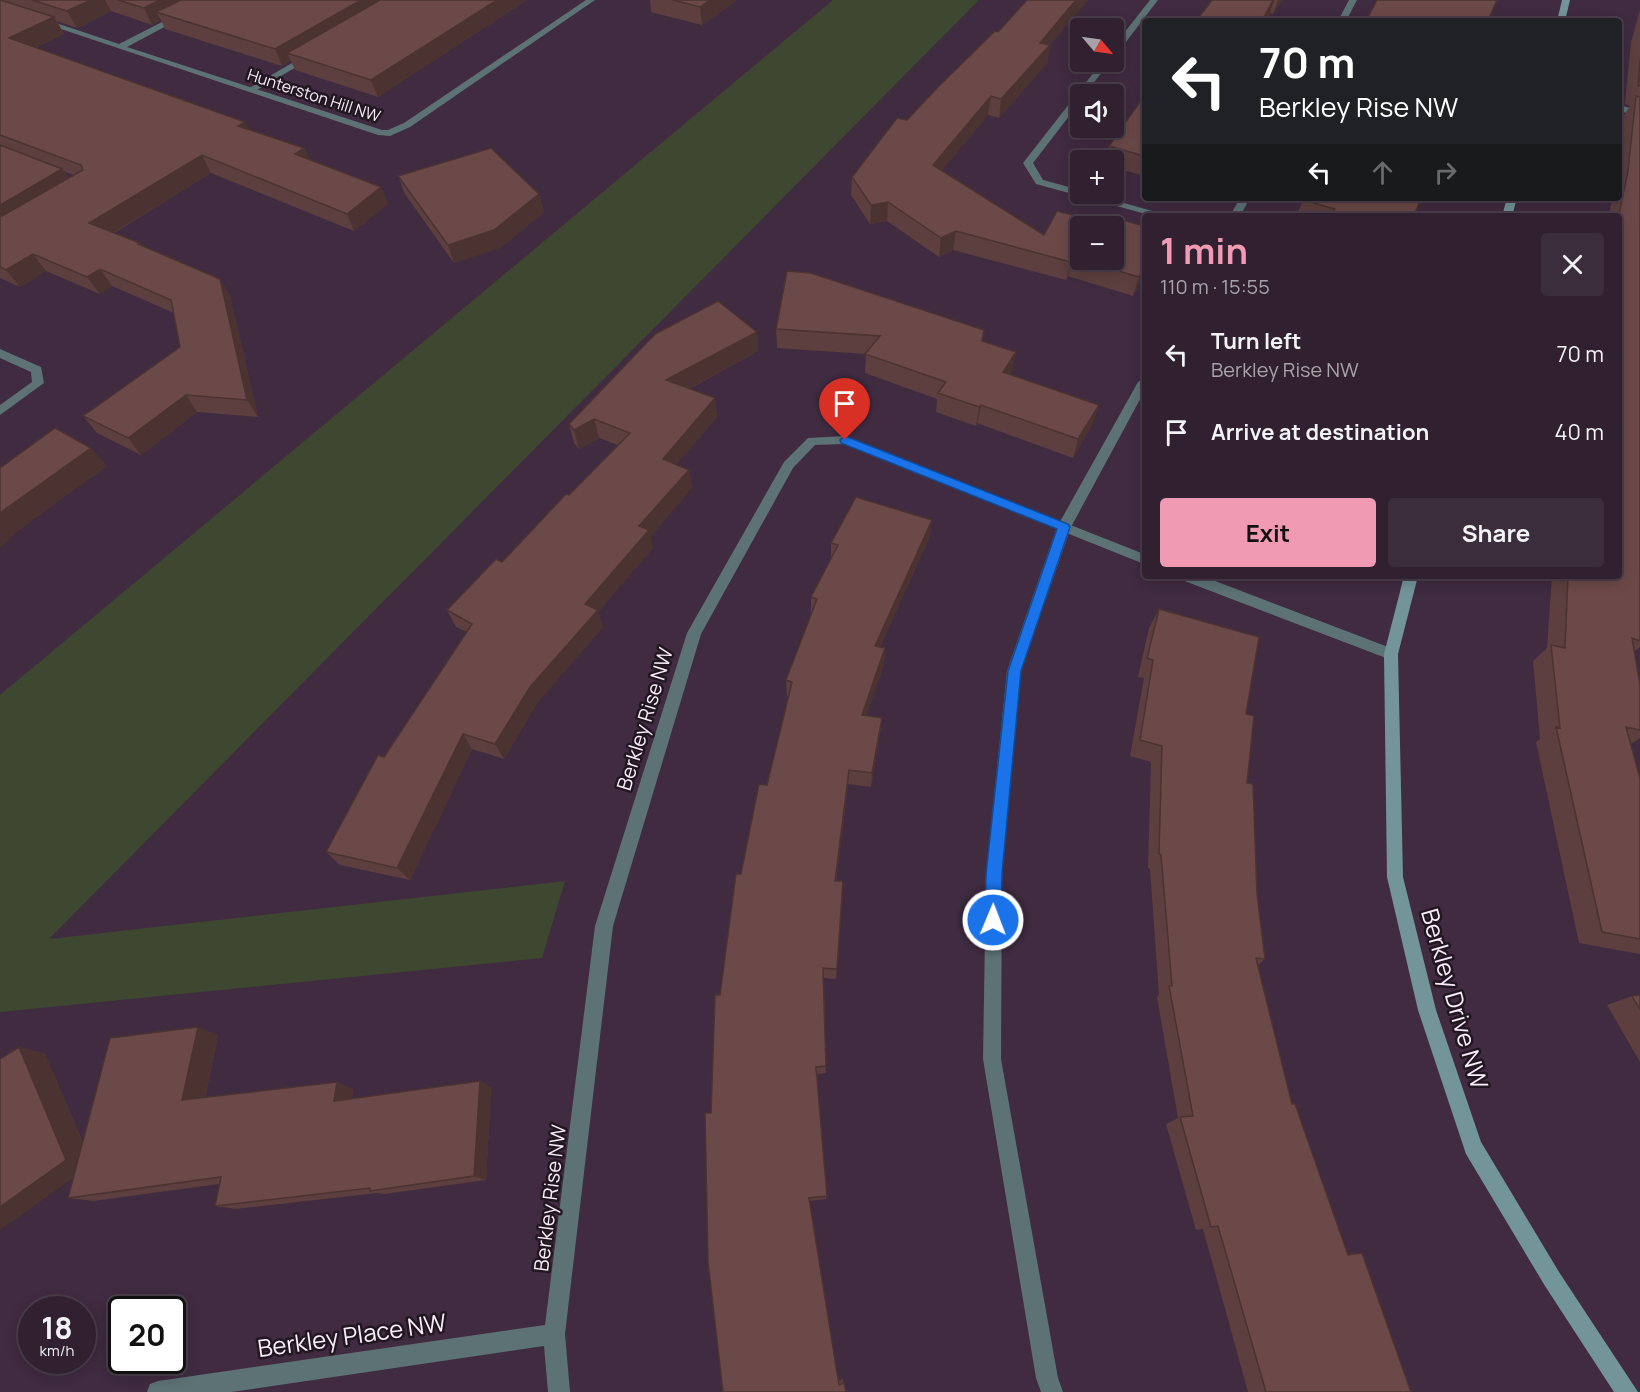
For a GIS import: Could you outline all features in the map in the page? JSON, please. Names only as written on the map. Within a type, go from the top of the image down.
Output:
[{"type":"street","points":[[120,47],[211,0]]},
{"type":"street","name":"Hunterston Hill NW","points":[[33,18],[376,133],[390,133],[407,125],[591,0]]},
{"type":"street","points":[[1124,39],[1154,0]]},
{"type":"street","points":[[1344,18],[1353,0]]},
{"type":"street","points":[[1562,18],[1566,0]]},
{"type":"street","points":[[250,90],[322,48]]},
{"type":"street","points":[[1089,84],[1098,72]]},
{"type":"street","points":[[1070,108],[1028,163],[1039,182],[1070,190]]},
{"type":"street","points":[[1622,109],[1640,112]]},
{"type":"street","points":[[1121,204],[1154,213]]},
{"type":"street","points":[[0,353],[37,370],[38,383],[0,411]]},
{"type":"street","points":[[1052,1392],[1047,1378],[992,1059],[994,874],[1014,671],[1064,527],[1142,386]]},
{"type":"street","name":"Berkley Rise NW","points":[[559,1392],[554,1334],[604,926],[694,633],[788,465],[812,441],[845,440],[1142,558]]},
{"type":"street","points":[[1195,579],[1391,654]]},
{"type":"street","name":"Berkley Drive NW","points":[[1410,579],[1391,654],[1395,878],[1427,1010],[1473,1147],[1552,1279],[1627,1392]]},
{"type":"street","name":"Berkley Place NW","points":[[158,1392],[554,1334]]},
{"type":"green space","points":[[833,0],[979,0],[49,939],[565,881],[542,958],[0,1012],[0,695]]},
{"type":"building","points":[[0,0],[54,17],[9,38],[245,122],[238,126],[304,148],[295,154],[381,187],[347,214],[202,155],[89,223],[220,279],[247,400],[186,395],[128,438],[83,416],[180,347],[171,300],[100,269],[87,277],[33,254],[6,270],[0,267],[0,217],[83,170],[81,165],[0,135]]},
{"type":"building","points":[[32,0],[91,0],[67,11]]},
{"type":"building","points":[[118,0],[160,0],[144,8]]},
{"type":"building","points":[[181,0],[361,0],[275,49],[156,12]]},
{"type":"building","points":[[380,0],[497,0],[371,80],[287,53]]},
{"type":"building","points":[[673,0],[710,0],[700,7]]},
{"type":"building","points":[[1027,0],[1076,0],[1040,43],[1050,45],[1001,99],[991,96],[933,165],[1044,235],[1057,211],[1076,216],[1070,216],[1070,262],[956,231],[941,238],[888,202],[871,205],[852,177],[897,118],[907,120],[995,31],[998,32]]},
{"type":"building","points":[[1212,0],[1273,0],[1264,18],[1198,18]]},
{"type":"building","points":[[1377,0],[1497,0],[1489,18],[1368,18]]},
{"type":"building","points":[[1640,59],[1640,86],[1638,86]]},
{"type":"building","points":[[1636,96],[1640,97],[1640,641],[1632,638],[1640,685],[1640,730],[1626,727],[1640,778],[1640,939],[1602,932],[1556,727],[1560,728],[1551,645],[1565,648],[1568,579],[1622,579],[1622,213],[1619,213],[1628,171]]},
{"type":"building","points":[[1142,99],[1142,155],[1109,146],[1115,138],[1124,138],[1124,125]]},
{"type":"building","points":[[0,145],[62,169],[0,205]]},
{"type":"building","points":[[491,148],[539,194],[494,230],[448,245],[398,176]]},
{"type":"building","points":[[1307,201],[1420,201],[1415,213],[1336,213],[1335,209]]},
{"type":"building","points":[[1124,220],[1142,225],[1142,272],[1139,277],[1115,270],[1124,270]]},
{"type":"building","points":[[787,271],[811,273],[984,330],[982,341],[1016,352],[1003,372],[1099,405],[1078,439],[981,405],[979,407],[938,393],[946,382],[865,354],[880,336],[776,329]]},
{"type":"building","points":[[718,301],[757,332],[666,380],[715,398],[663,459],[689,470],[639,526],[649,530],[585,604],[598,610],[530,687],[495,744],[463,734],[397,868],[326,852],[378,755],[384,757],[472,624],[447,610],[496,559],[502,562],[566,494],[569,495],[630,433],[594,419],[574,430],[569,424],[655,334]]},
{"type":"building","points":[[55,428],[91,448],[0,513],[0,468]]},
{"type":"building","points":[[856,497],[932,520],[875,646],[885,648],[862,715],[882,718],[872,773],[849,770],[835,881],[843,881],[837,969],[823,968],[826,1066],[816,1067],[827,1196],[809,1198],[839,1385],[844,1383],[846,1392],[723,1392],[708,1262],[705,1113],[711,1113],[715,995],[720,995],[736,874],[741,874],[759,784],[767,785],[792,682],[786,680],[817,599],[811,597],[838,545],[831,543]]},
{"type":"building","points":[[1159,609],[1259,637],[1246,714],[1254,716],[1247,783],[1253,784],[1257,894],[1265,959],[1256,958],[1292,1104],[1295,1104],[1348,1255],[1362,1253],[1411,1392],[1266,1392],[1218,1226],[1211,1227],[1180,1117],[1193,1116],[1169,986],[1172,986],[1161,855],[1159,854],[1162,746],[1140,740],[1153,660],[1147,658]]},
{"type":"building","points":[[1640,995],[1640,1009],[1632,996]]},
{"type":"building","points":[[198,1027],[182,1100],[337,1082],[334,1101],[480,1081],[474,1176],[370,1191],[370,1188],[215,1206],[221,1177],[68,1198],[110,1038]]},
{"type":"building","points":[[19,1047],[66,1160],[0,1207],[0,1059]]},
{"type":"route","points":[[845,440],[1064,527],[1014,671],[994,874],[993,920]]}]
